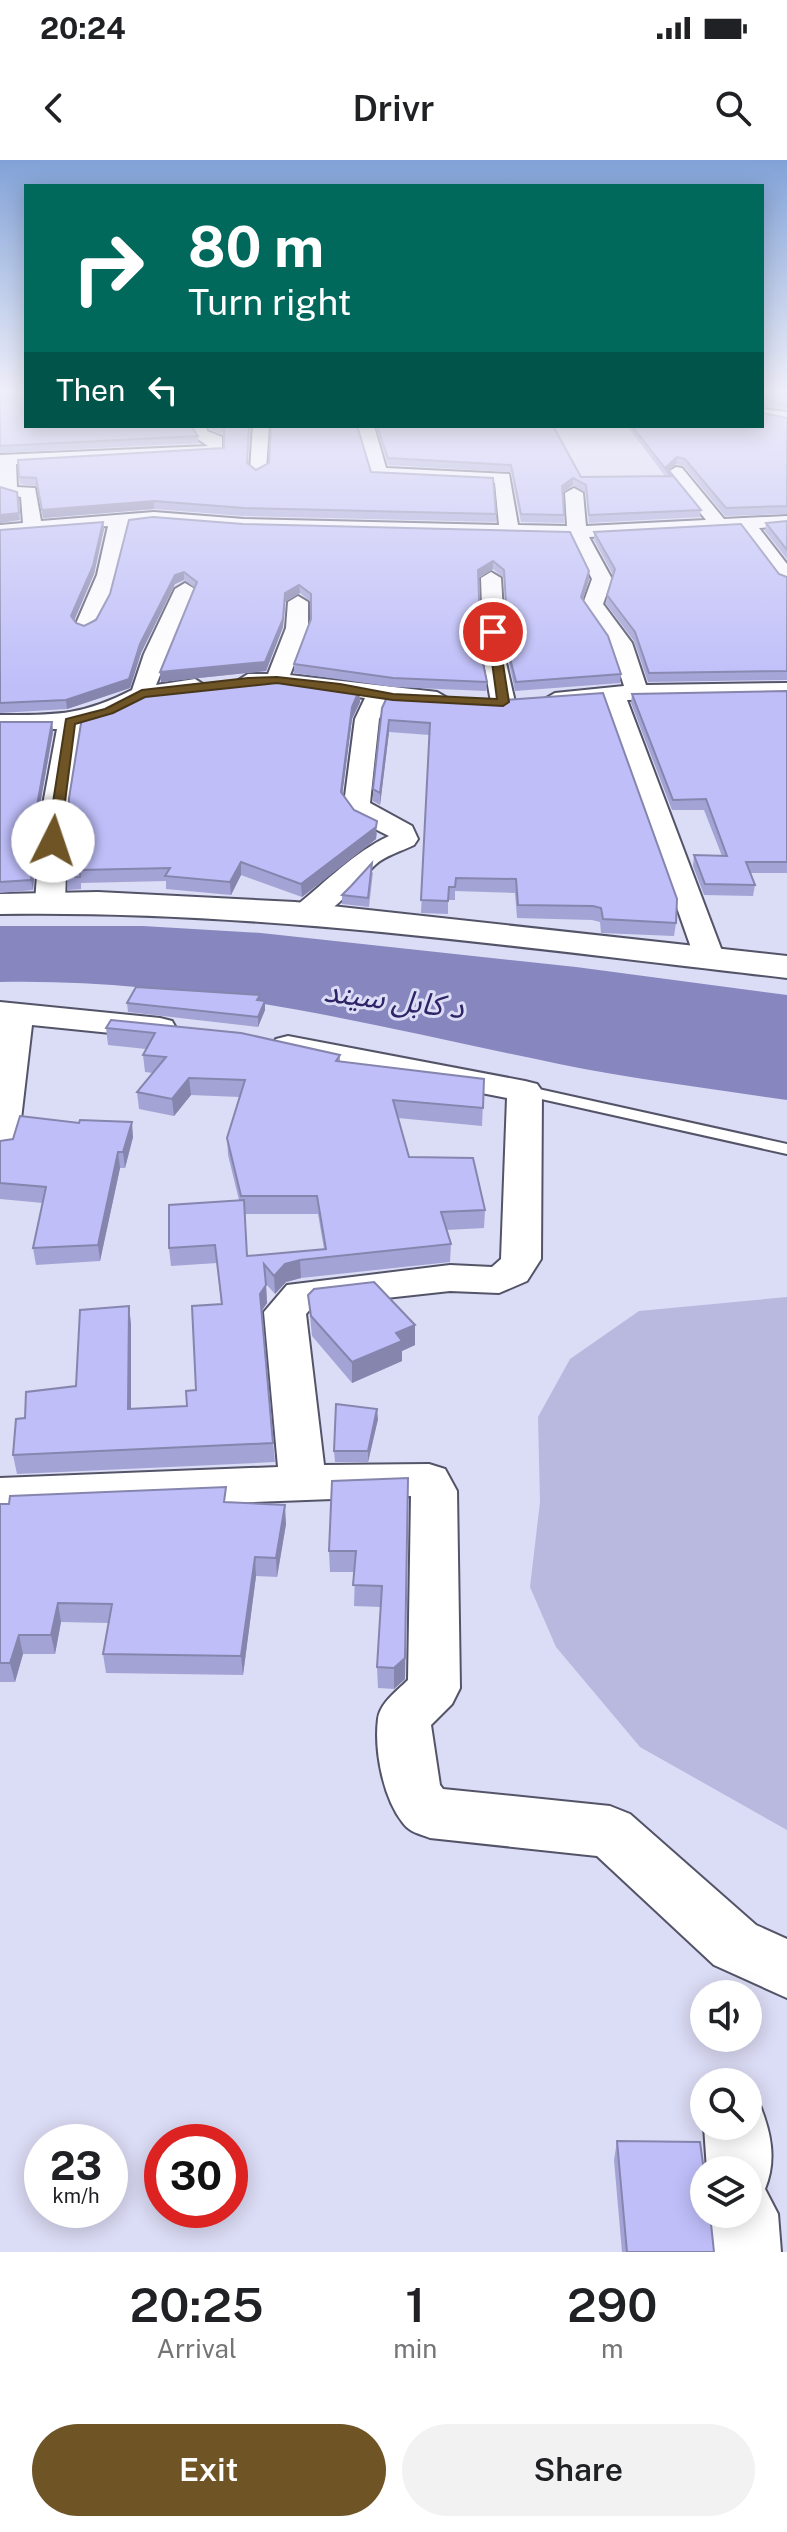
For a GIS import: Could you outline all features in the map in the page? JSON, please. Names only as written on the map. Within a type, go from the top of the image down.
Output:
[{"type":"street","points":[[8,490],[29,492],[32,526]]},
{"type":"street","points":[[504,490],[509,530]]},
{"type":"street","points":[[691,490],[718,523]]},
{"type":"street","points":[[574,493],[577,532],[602,579],[593,604],[621,643],[626,694],[710,959]]},
{"type":"street","points":[[0,530],[154,517],[244,524],[577,532],[787,521]]},
{"type":"street","points":[[86,626],[107,575],[119,519]]},
{"type":"street","points":[[744,521],[787,577]]},
{"type":"street","points":[[491,578],[495,663],[519,701]]},
{"type":"street","points":[[142,694],[155,654],[185,589]]},
{"type":"street","points":[[277,680],[297,628],[298,602]]},
{"type":"street","points":[[0,722],[70,722],[109,711],[142,694],[220,683],[277,680],[378,694],[464,700],[519,701],[626,694],[787,690]]},
{"type":"street","points":[[306,912],[352,876],[366,858],[404,839],[402,832],[366,814],[357,804],[367,719],[378,694]]},
{"type":"street","points":[[50,902],[55,810],[70,722]]},
{"type":"street","points":[[0,904],[50,902],[306,912],[787,967]]},
{"type":"street","points":[[0,1145],[8,1012],[198,1032]]},
{"type":"street","points":[[259,1040],[525,1091],[521,1259],[513,1272],[499,1280],[450,1278],[301,1294],[285,1312],[303,1485]]},
{"type":"street","points":[[0,1495],[416,1479],[429,1481],[434,1491],[434,1688],[404,1718],[415,1794],[420,1806],[430,1813],[610,1832],[735,1945],[787,1969]]},
{"type":"street","points":[[745,2228],[747,2252]]},
{"type":"lane","points":[[525,1091],[787,1149]]},
{"type":"shaded area","points":[[787,1297],[787,1830],[640,1747],[556,1647],[530,1587],[540,1502],[538,1417],[570,1359],[639,1311]]},
{"type":"water","name":"د کابل سيند","points":[[0,926],[143,926],[261,933],[576,967],[787,995],[787,1100],[587,1069],[350,1020],[213,996],[73,983],[0,982]]},
{"type":"building","points":[[0,490],[17,492],[19,513],[0,515]]},
{"type":"building","points":[[38,490],[494,490],[496,514],[244,508],[154,501],[42,510]]},
{"type":"building","points":[[516,490],[562,490],[564,515],[521,514]]},
{"type":"building","points":[[586,490],[684,490],[701,510],[589,515]]},
{"type":"building","points":[[711,490],[787,490],[787,506],[726,508]]},
{"type":"building","points":[[153,517],[243,524],[570,532],[589,571],[581,597],[608,636],[621,674],[516,682],[509,654],[504,570],[493,561],[478,570],[481,654],[487,682],[393,678],[294,664],[311,619],[311,594],[299,585],[285,593],[283,619],[265,662],[160,672],[197,582],[184,572],[175,575],[140,644],[129,679],[66,700],[0,703],[0,530],[103,522],[93,566],[71,616],[76,623],[84,626],[96,620],[110,594],[129,520]]},
{"type":"building","points":[[787,521],[787,550],[766,523]]},
{"type":"building","points":[[741,524],[779,574],[787,577],[787,671],[649,673],[635,632],[607,595],[615,569],[594,532]]},
{"type":"building","points":[[276,679],[359,691],[352,707],[341,792],[354,810],[377,821],[376,827],[301,884],[241,862],[230,882],[165,876],[170,868],[80,870],[80,877],[67,877],[69,798],[82,717],[117,708],[148,692],[220,682]]},
{"type":"building","points":[[787,691],[787,862],[746,862],[755,885],[705,884],[694,855],[727,856],[706,799],[673,800],[632,694]]},
{"type":"building","points":[[603,693],[677,899],[676,923],[603,919],[601,908],[593,906],[518,905],[516,879],[456,878],[455,887],[449,887],[448,901],[421,900],[430,723],[389,720],[380,793],[373,789],[382,708],[388,695],[504,700]]},
{"type":"building","points":[[0,722],[52,722],[38,800],[31,880],[0,882]]},
{"type":"building","points":[[372,863],[368,898],[342,895],[351,886]]},
{"type":"building","points":[[136,987],[260,995],[257,1000],[265,1001],[258,1017],[127,1003]]},
{"type":"building","points":[[111,1020],[241,1033],[340,1055],[336,1061],[484,1079],[483,1108],[393,1100],[409,1157],[473,1158],[485,1210],[441,1212],[451,1244],[300,1260],[285,1264],[274,1276],[264,1264],[266,1285],[260,1294],[273,1443],[13,1455],[16,1419],[25,1418],[26,1392],[76,1386],[80,1310],[129,1306],[128,1409],[187,1406],[186,1391],[196,1390],[192,1306],[222,1304],[215,1245],[169,1248],[169,1205],[244,1200],[247,1256],[326,1249],[317,1196],[241,1196],[227,1138],[245,1080],[189,1078],[172,1099],[137,1092],[166,1057],[143,1055],[155,1033],[106,1028]]},
{"type":"building","points":[[20,1116],[79,1123],[80,1120],[132,1122],[123,1152],[118,1152],[98,1245],[33,1248],[46,1187],[0,1183],[0,1141],[13,1139]]},
{"type":"building","points":[[374,1282],[415,1325],[396,1333],[402,1341],[352,1362],[311,1316],[308,1295],[314,1289]]},
{"type":"building","points":[[336,1404],[377,1409],[368,1451],[334,1451]]},
{"type":"building","points":[[408,1478],[405,1658],[394,1668],[377,1667],[382,1586],[353,1585],[356,1551],[329,1551],[332,1481]]},
{"type":"building","points":[[226,1487],[224,1502],[285,1505],[276,1558],[255,1557],[241,1656],[103,1654],[112,1604],[58,1603],[51,1635],[19,1635],[10,1663],[0,1663],[0,1504],[9,1504],[10,1496]]},
{"type":"building","points":[[617,2141],[700,2142],[702,2156],[690,2156],[690,2228],[711,2228],[714,2252],[627,2252]]},
{"type":"route","points":[[53,841],[55,810],[70,722],[109,711],[142,694],[248,681],[277,680],[393,697],[503,702],[495,663],[493,632]]}]
